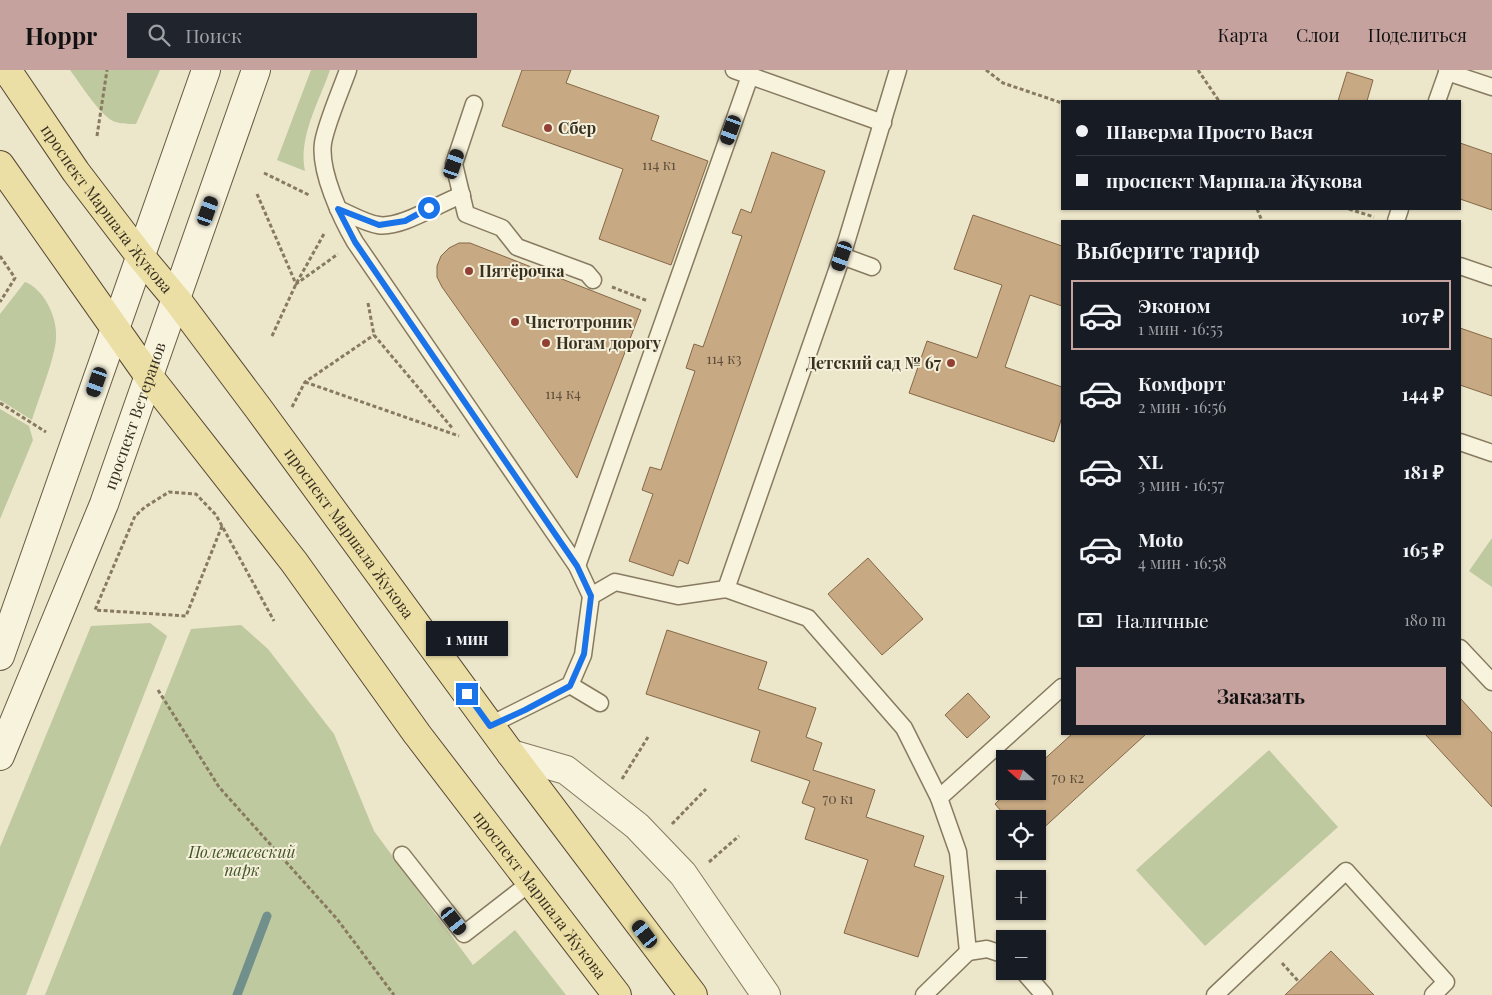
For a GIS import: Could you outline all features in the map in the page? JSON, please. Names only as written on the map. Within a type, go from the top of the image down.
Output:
[{"type":"main road","name":"проспект Маршала Жукова","points":[[7,70],[76,172],[140,257],[177,300],[258,408],[510,754],[693,995]]},
{"type":"main road","points":[[0,656],[206,70]]},
{"type":"main road","name":"проспект Ветеранов","points":[[0,756],[104,504],[150,378],[256,70]]},
{"type":"main road","name":"проспект Маршала Жукова","points":[[0,165],[150,378],[288,554],[417,734],[617,995]]},
{"type":"main road","points":[[510,754],[566,770],[636,826],[682,874],[766,995]]},
{"type":"lane","points":[[348,70],[323,144],[327,179],[338,209],[355,242],[577,566],[591,596],[584,654],[570,686],[490,726]]},
{"type":"lane","points":[[734,70],[883,123]]},
{"type":"lane","points":[[726,589],[842,256],[898,70]]},
{"type":"lane","points":[[1437,100],[1447,71],[1492,87]]},
{"type":"lane","points":[[577,566],[750,76]]},
{"type":"lane","points":[[474,104],[454,164],[466,214],[502,228],[517,247],[587,273],[593,280]]},
{"type":"lane","points":[[338,209],[379,225],[405,221],[442,202],[462,195]]},
{"type":"lane","points":[[842,256],[872,267]]},
{"type":"lane","points":[[1461,266],[1492,277]]},
{"type":"lane","points":[[1461,442],[1492,453]]},
{"type":"lane","points":[[591,596],[616,582],[678,596],[726,589],[808,618],[904,728],[939,798],[958,852],[968,952]]},
{"type":"lane","points":[[1461,649],[1492,682]]},
{"type":"lane","points":[[570,686],[600,703]]},
{"type":"lane","points":[[939,798],[1061,689]]},
{"type":"lane","points":[[402,855],[464,934],[531,882]]},
{"type":"lane","points":[[1215,995],[1346,871],[1446,982],[1433,995]]},
{"type":"lane","points":[[924,995],[968,952],[987,949],[996,952]]},
{"type":"lane","points":[[1031,980],[1044,995]]},
{"type":"path","points":[[97,136],[107,70]]},
{"type":"path","points":[[986,70],[1003,83],[1061,103]]},
{"type":"path","points":[[1198,70],[1218,100]]},
{"type":"path","points":[[264,173],[338,209],[296,284],[272,336]]},
{"type":"path","points":[[258,194],[296,284]]},
{"type":"path","points":[[1352,210],[1377,218]]},
{"type":"path","points":[[0,256],[15,278],[0,302]]},
{"type":"path","points":[[631,294],[643,299]]},
{"type":"path","points":[[258,408],[291,410],[305,382],[374,335],[465,443]]},
{"type":"path","points":[[305,382],[460,436]]},
{"type":"path","points":[[0,403],[46,432]]},
{"type":"path","points":[[222,526],[186,616],[95,610],[135,516],[145,507],[169,492],[196,494],[216,514],[274,621]]},
{"type":"path","points":[[158,690],[220,786],[337,920],[394,995]]},
{"type":"path","points":[[618,786],[648,736]]},
{"type":"path","points":[[667,828],[706,789]]},
{"type":"path","points":[[705,866],[739,836]]},
{"type":"green space","points":[[70,70],[160,70],[136,124],[127,124],[113,121],[102,112]]},
{"type":"green space","points":[[311,70],[330,70],[315,107],[304,145],[305,171],[277,160]]},
{"type":"green space","points":[[25,282],[44,298],[55,322],[56,331],[53,357],[32,420],[0,400],[0,314]]},
{"type":"green space","points":[[0,409],[29,426],[33,440],[0,519]]},
{"type":"green space","points":[[1492,538],[1492,587],[1469,571]]},
{"type":"green space","points":[[150,623],[167,636],[26,995],[0,995],[0,847],[91,626]]},
{"type":"green space","name":"Полежаевский парк","points":[[241,625],[268,649],[334,734],[374,831],[473,965],[515,930],[566,995],[45,995],[191,629]]},
{"type":"green space","points":[[1269,750],[1338,827],[1205,946],[1136,870]]},
{"type":"building","points":[[522,70],[571,70],[566,83],[659,116],[651,140],[708,161],[671,265],[599,239],[623,169],[502,126]]},
{"type":"building","points":[[1347,72],[1373,80],[1367,100],[1338,100]]},
{"type":"building","points":[[1461,143],[1492,154],[1492,210],[1461,199]]},
{"type":"building","points":[[772,152],[825,171],[688,564],[679,560],[673,576],[629,561],[653,494],[642,490],[650,467],[661,470],[695,371],[686,368],[694,344],[703,347],[742,236],[732,233],[741,209],[751,213]]},
{"type":"building","points":[[973,215],[1061,246],[1061,306],[1030,295],[1005,367],[1061,387],[1061,420],[1054,442],[909,393],[927,341],[977,358],[1002,285],[954,269]]},
{"type":"building","points":[[459,243],[470,243],[641,310],[577,478],[442,287],[437,277],[437,266],[441,256],[449,248]]},
{"type":"building","points":[[1461,328],[1492,339],[1492,396],[1461,385]]},
{"type":"building","points":[[868,558],[923,619],[882,655],[828,594]]},
{"type":"building","points":[[667,630],[767,662],[758,689],[816,708],[806,737],[822,743],[813,770],[875,790],[866,817],[924,836],[914,866],[944,876],[918,957],[844,933],[868,860],[805,839],[815,808],[802,803],[810,781],[751,761],[760,731],[646,694]]},
{"type":"building","points":[[968,693],[990,717],[967,738],[945,715]]},
{"type":"building","points":[[1461,699],[1492,733],[1492,807],[1426,735],[1461,735]]},
{"type":"building","points":[[1071,735],[1145,735],[1046,826],[1046,810],[1000,810],[995,804],[999,800],[1046,800],[1046,758]]},
{"type":"building","points":[[1331,951],[1374,995],[1285,995]]},
{"type":"waterway","points":[[237,995],[267,916]]},
{"type":"place","name":"Сбер","points":[[548,128]]},
{"type":"place","name":"Пятёрочка","points":[[469,271]]},
{"type":"place","name":"Чистотроник","points":[[515,322]]},
{"type":"place","name":"Ногам дорогу","points":[[546,343]]},
{"type":"place","name":"Детский сад № 67","points":[[951,363]]},
{"type":"route","points":[[429,208],[405,221],[379,225],[338,209],[355,242],[577,566],[591,596],[584,654],[570,686],[490,726],[467,694]]}]
